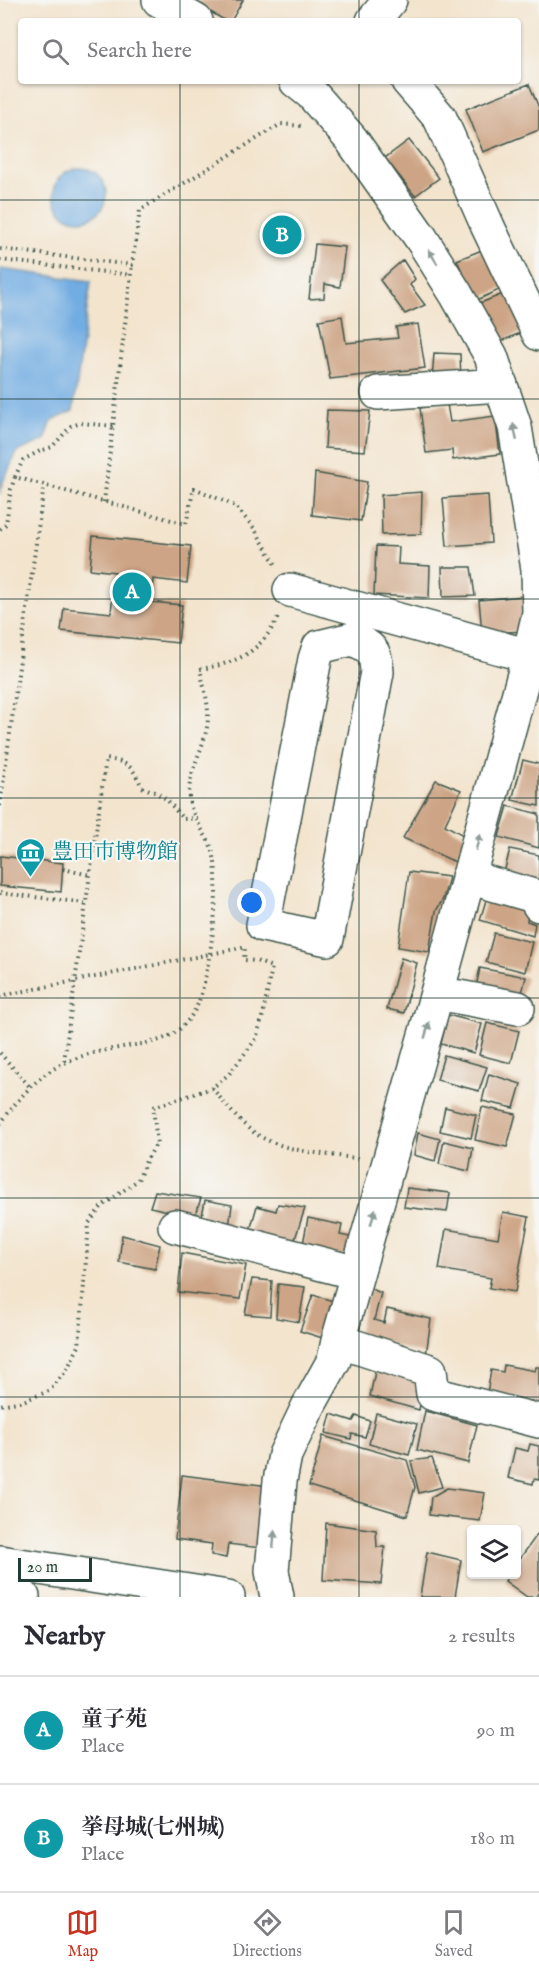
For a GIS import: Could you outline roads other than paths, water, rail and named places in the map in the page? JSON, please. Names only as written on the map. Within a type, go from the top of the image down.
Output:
[{"type":"main road","points":[[159,0],[191,18]]},
{"type":"main road","points":[[375,18],[390,0]]},
{"type":"main road","points":[[411,84],[440,118],[539,334]]},
{"type":"main road","points":[[277,1597],[272,1571],[280,1481],[285,1455],[334,1360],[468,877],[534,656],[539,613],[538,569],[515,427],[491,356],[421,238],[310,85]]},
{"type":"main road","points":[[378,393],[501,385]]},
{"type":"main road","points":[[290,590],[534,656]]},
{"type":"main road","points":[[352,639],[366,644],[376,658],[377,672],[327,939],[263,925],[315,659],[320,647],[352,639]]},
{"type":"main road","points":[[468,877],[534,896],[539,904]]},
{"type":"main road","points":[[437,993],[518,1008]]},
{"type":"main road","points":[[175,1226],[357,1273]]},
{"type":"main road","points":[[338,1341],[430,1371],[433,1394],[539,1421]]},
{"type":"main road","points":[[0,1562],[228,1597]]},
{"type":"main road","points":[[0,1593],[22,1597]]},
{"type":"water","points":[[80,168],[90,170],[98,176],[104,184],[106,194],[104,204],[98,212],[90,218],[80,220],[70,218],[62,212],[56,204],[54,194],[56,184],[62,176],[70,170]]},
{"type":"water","points":[[0,269],[91,281],[73,411],[52,421],[45,440],[17,452],[2,484],[0,494]]},
{"type":"place","name":"挙母城(七州城)","points":[[282,235]]},
{"type":"place","name":"童子苑","points":[[132,592]]},
{"type":"place","name":"豊田市博物館","points":[[31,878]]}]
